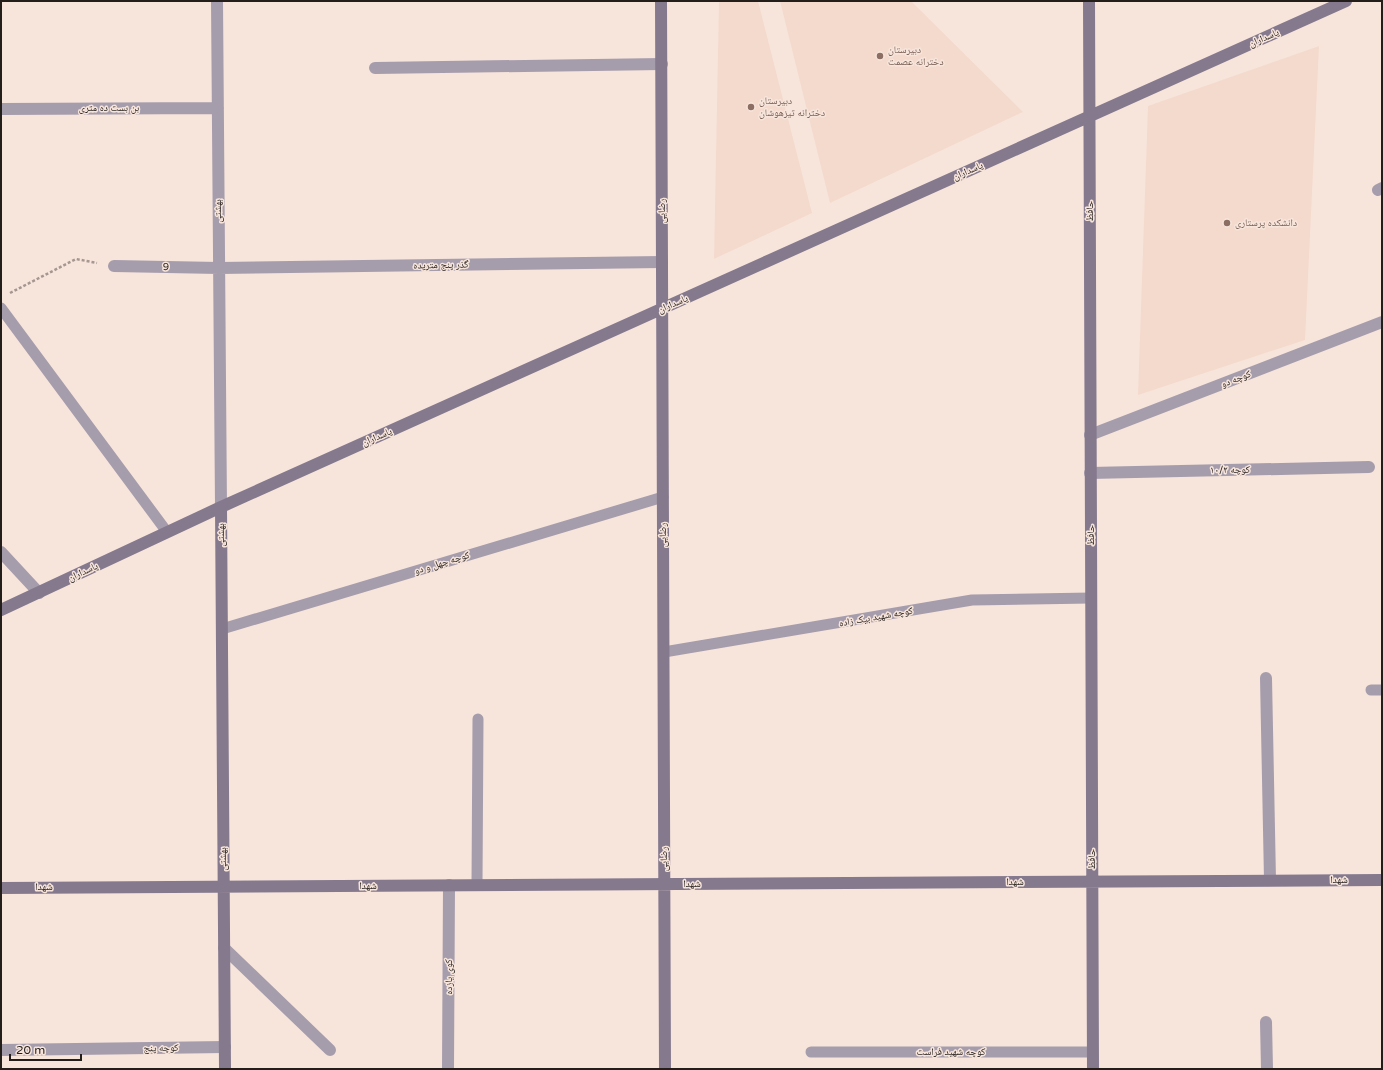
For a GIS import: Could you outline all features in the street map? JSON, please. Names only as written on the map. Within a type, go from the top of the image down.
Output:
[{"type":"street","name":"بهشتی","points":[[217,1],[225,1069]]},
{"type":"street","name":"رضایی","points":[[661,1],[665,1069]]},
{"type":"street","name":"حافظ","points":[[1089,1],[1093,1069]]},
{"type":"street","name":"پاسداران","points":[[1,610],[221,507],[1346,1]]},
{"type":"street","points":[[375,68],[662,64]]},
{"type":"street","name":"بن بست ده متری","points":[[1,109],[218,108]]},
{"type":"street","name":"گذر پنج متریده","points":[[219,268],[662,262]]},
{"type":"street","name":"9","points":[[114,266],[219,268]]},
{"type":"street","name":"کوچه دو","points":[[1090,435],[1382,322]]},
{"type":"street","name":"کوچه ۱۰/۲","points":[[1090,473],[1369,467]]},
{"type":"street","points":[[1,552],[39,593]]},
{"type":"street","points":[[1266,678],[1270,880]]},
{"type":"street","name":"شهدا","points":[[1,888],[1382,880]]},
{"type":"street","name":"کوی یازده","points":[[448,1069],[449,885]]},
{"type":"street","points":[[224,948],[330,1050]]},
{"type":"street","points":[[1266,1022],[1267,1069]]},
{"type":"street","name":"کوچه پنج","points":[[1,1050],[224,1047]]},
{"type":"lane","points":[[1,308],[167,532]]},
{"type":"lane","name":"کوچه چهل و دو","points":[[222,630],[663,497]]},
{"type":"lane","name":"کوچه شهید بیک زاده","points":[[664,652],[972,600],[1091,598]]},
{"type":"lane","points":[[477,885],[478,719]]},
{"type":"lane","name":"کوچه شهید فراست","points":[[811,1052],[1092,1052]]},
{"type":"path","points":[[8,294],[76,259],[114,266]]},
{"type":"shaded area","name":"دبیرستان دخترانه تیزهوشان","points":[[719,1],[758,1],[812,213],[714,259]]},
{"type":"shaded area","name":"دبیرستان دخترانه عصمت","points":[[780,1],[911,1],[1023,112],[830,203]]},
{"type":"shaded area","name":"دانشکده پرستاری","points":[[1319,46],[1305,340],[1138,395],[1148,106]]},
{"type":"place","name":"دبیرستان دخترانه عصمت","points":[[880,56]]},
{"type":"place","name":"دبیرستان دخترانه تیزهوشان","points":[[751,107]]},
{"type":"place","name":"دانشکده پرستاری","points":[[1227,223]]}]
